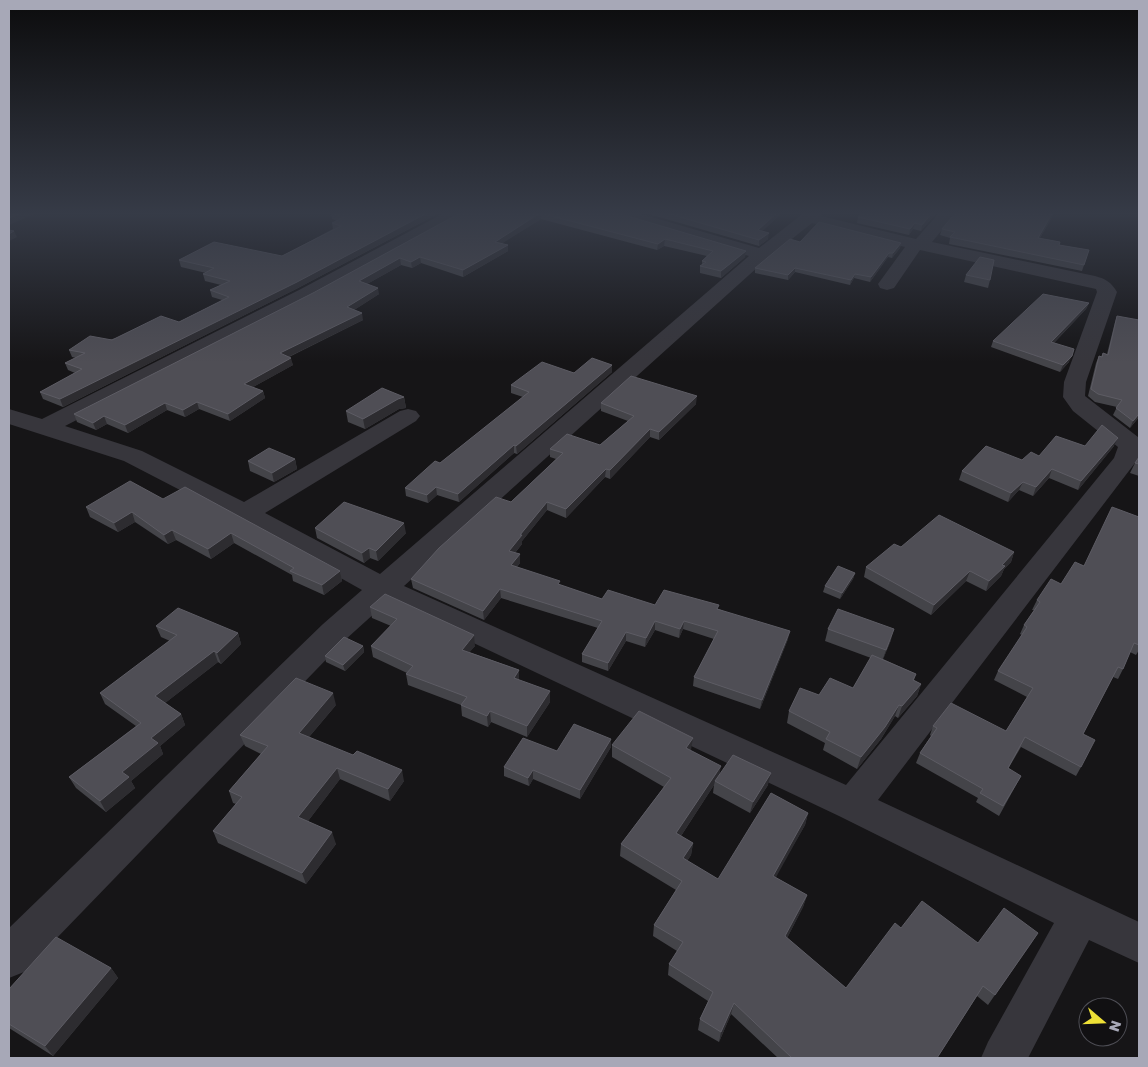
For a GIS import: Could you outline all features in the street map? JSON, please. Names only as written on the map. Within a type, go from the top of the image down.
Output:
[{"type":"street","points":[[45,427],[366,262]]},
{"type":"street","points":[[9,958],[327,639],[382,588],[642,362],[753,262]]},
{"type":"street","points":[[887,284],[905,262]]},
{"type":"street","points":[[852,805],[1126,459],[1130,447],[1129,442],[1081,406],[1074,397],[1075,382],[1108,292],[1103,285],[1095,282],[998,262]]},
{"type":"street","points":[[9,416],[133,456],[245,513],[382,588],[852,805],[1139,944]]},
{"type":"street","points":[[245,513],[408,416]]},
{"type":"street","points":[[1004,1058],[1080,915]]},
{"type":"building","points":[[187,262],[335,262],[60,399],[40,392],[82,369],[65,363],[85,353],[69,350],[90,336],[112,340],[161,316],[179,322],[229,297],[210,290],[230,281],[203,274],[214,268]]},
{"type":"building","points":[[370,262],[393,262],[359,281],[378,288],[347,307],[362,313],[280,353],[291,358],[244,384],[263,391],[228,414],[197,402],[183,410],[165,403],[125,425],[104,416],[93,423],[74,414],[313,293]]},
{"type":"building","points":[[436,262],[478,262],[463,270]]},
{"type":"building","points":[[706,262],[733,262],[721,271],[700,266]]},
{"type":"building","points":[[762,262],[882,262],[871,277],[855,274],[851,280],[795,268],[788,275],[755,268]]},
{"type":"building","points":[[976,262],[994,262],[990,280],[966,275]]},
{"type":"building","points":[[1069,262],[1085,262],[1084,265]]},
{"type":"building","points":[[1043,294],[1089,303],[1051,342],[1074,349],[1072,356],[1063,365],[993,341]]},
{"type":"building","points":[[1117,316],[1139,320],[1139,414],[1133,421],[1116,408],[1122,400],[1098,394],[1091,389],[1099,356],[1102,357],[1103,353],[1108,355]]},
{"type":"building","points":[[592,358],[612,365],[516,446],[514,445],[458,494],[436,487],[427,495],[405,488],[435,461],[440,463],[529,392],[511,385],[542,362],[574,373]]},
{"type":"building","points":[[631,376],[697,396],[659,432],[650,429],[610,470],[606,469],[566,509],[547,502],[509,551],[520,554],[511,565],[560,581],[558,584],[602,599],[608,590],[655,605],[664,590],[719,605],[717,609],[790,631],[762,700],[694,677],[718,631],[684,621],[680,629],[655,621],[646,638],[626,632],[608,663],[582,654],[602,621],[500,589],[483,611],[411,579],[439,548],[496,497],[511,502],[563,453],[550,449],[567,434],[600,445],[634,416],[601,403]]},
{"type":"building","points":[[382,388],[404,397],[363,419],[346,411]]},
{"type":"building","points":[[1102,425],[1118,438],[1081,481],[1052,469],[1036,487],[1023,482],[1011,493],[962,471],[986,446],[1022,460],[1031,452],[1039,456],[1056,436],[1085,446]]},
{"type":"building","points":[[269,448],[295,459],[272,473],[248,461]]},
{"type":"building","points":[[130,481],[163,499],[185,487],[340,571],[322,585],[290,571],[294,568],[231,533],[208,549],[172,530],[164,535],[132,512],[114,523],[86,507]]},
{"type":"building","points":[[344,502],[404,523],[376,551],[369,548],[362,553],[315,528]]},
{"type":"building","points":[[1112,507],[1139,517],[1139,645],[1134,643],[1123,669],[1118,667],[1083,734],[1095,740],[1081,767],[1025,737],[1008,768],[1021,776],[1003,806],[980,793],[983,789],[920,753],[937,728],[933,726],[951,703],[1006,731],[1033,688],[998,671],[1027,627],[1024,625],[1040,602],[1037,600],[1051,579],[1061,584],[1075,562],[1084,566]]},
{"type":"building","points":[[939,515],[1014,552],[1002,565],[1005,566],[989,581],[970,571],[934,605],[866,567],[894,544],[901,547]]},
{"type":"building","points":[[838,566],[855,573],[842,593],[825,586]]},
{"type":"building","points":[[385,594],[474,635],[462,650],[519,670],[514,678],[550,691],[527,726],[490,711],[487,716],[461,705],[467,697],[406,674],[413,666],[371,646],[397,619],[370,607]]},
{"type":"building","points":[[178,608],[238,633],[217,653],[214,651],[155,696],[181,714],[151,738],[158,743],[122,772],[129,777],[100,801],[69,777],[141,723],[100,693],[177,635],[156,626]]},
{"type":"building","points":[[838,609],[894,629],[886,650],[828,629]]},
{"type":"building","points":[[344,637],[363,646],[343,665],[325,656]]},
{"type":"building","points":[[872,655],[916,674],[913,680],[921,684],[902,706],[899,705],[885,727],[861,757],[826,739],[830,732],[789,711],[800,688],[819,695],[830,678],[853,688]]},
{"type":"building","points":[[296,678],[333,693],[299,733],[353,755],[357,751],[402,770],[388,789],[337,768],[298,817],[332,832],[302,873],[213,831],[242,797],[229,791],[268,746],[240,735]]},
{"type":"building","points":[[639,711],[693,738],[686,748],[721,766],[676,833],[693,843],[683,858],[718,879],[771,793],[808,813],[773,876],[807,895],[785,936],[846,988],[895,923],[901,928],[922,901],[978,943],[1004,908],[1038,933],[995,995],[983,986],[937,1058],[792,1058],[734,1003],[721,1032],[700,1019],[713,992],[669,964],[683,942],[654,925],[682,881],[621,844],[671,778],[612,745]]},
{"type":"building","points":[[574,724],[611,739],[580,790],[533,770],[528,778],[504,767],[523,738],[557,751]]},
{"type":"building","points":[[733,755],[771,773],[753,802],[715,781]]},
{"type":"building","points":[[56,937],[111,968],[45,1046],[9,1024],[9,989]]}]
